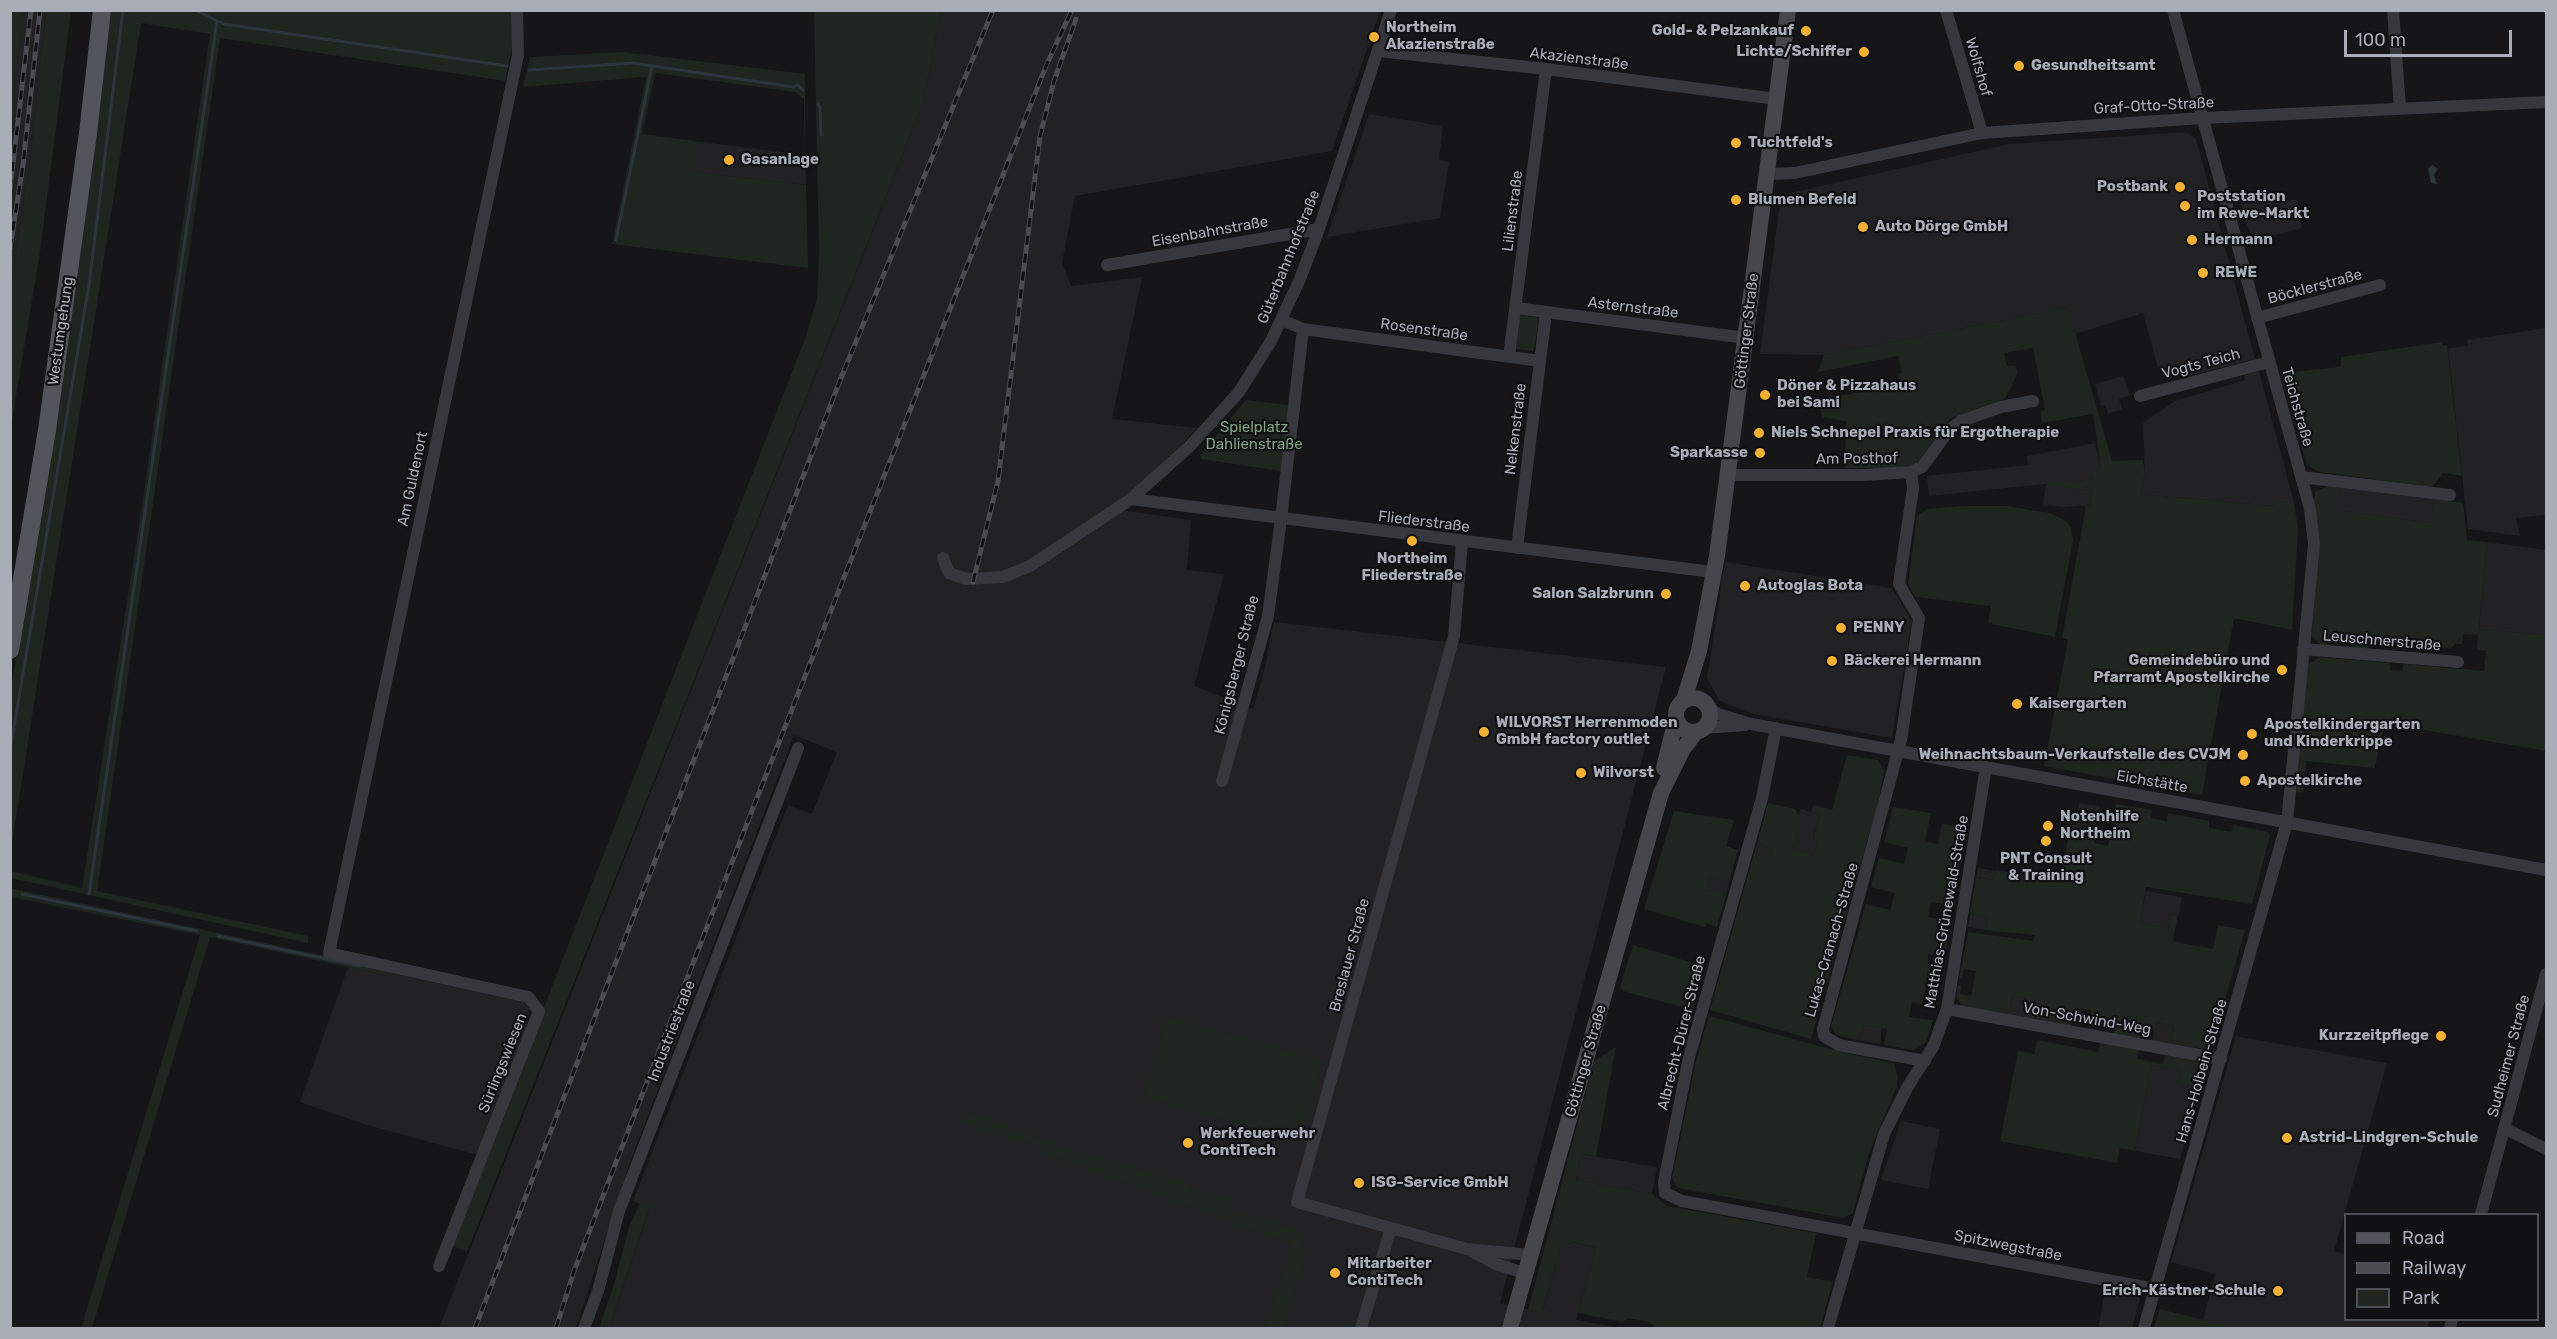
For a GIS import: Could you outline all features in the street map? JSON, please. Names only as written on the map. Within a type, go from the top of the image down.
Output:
[{"type":"main road","name":"Westumgehung","points":[[10,650],[48,430],[87,143],[102,10]]},
{"type":"main road","name":"Göttinger Straße","points":[[1510,1329],[1661,793],[1664,766],[1675,732],[1677,710],[1684,700],[1699,651],[1728,475],[1788,10]]},
{"type":"main road","name":"Göttinger Straße","points":[[1661,793],[1683,749],[1711,717],[1706,704],[1699,651]]},
{"type":"main road","points":[[1684,700],[1693,697],[1706,704]]},
{"type":"main road","points":[[1676,719],[1684,729],[1700,730]]},
{"type":"street","name":"Am Guldenort","points":[[329,953],[518,55],[516,10]]},
{"type":"street","name":"Güterbahnhofstraße","points":[[943,558],[949,573],[961,579],[1012,575],[1030,566],[1131,499],[1190,446],[1239,392],[1256,368],[1282,320],[1319,228],[1390,10]]},
{"type":"street","name":"Wolfshof","points":[[1946,10],[1982,133]]},
{"type":"street","name":"Teichstraße","points":[[2173,10],[2311,518],[2314,544],[2287,822]]},
{"type":"street","points":[[2393,10],[2400,109]]},
{"type":"street","name":"Akazienstraße","points":[[1378,51],[1546,69],[1777,99]]},
{"type":"street","name":"Lilienstraße","points":[[1509,357],[1546,69]]},
{"type":"street","name":"Graf-Otto-Straße","points":[[1767,174],[1795,173],[1982,133],[2203,118],[2547,102]]},
{"type":"street","name":"Eisenbahnstraße","points":[[1107,265],[1319,228]]},
{"type":"street","name":"Böcklerstraße","points":[[2257,318],[2380,285]]},
{"type":"street","name":"Asternstraße","points":[[1516,308],[1746,338]]},
{"type":"street","name":"Nelkenstraße","points":[[1516,548],[1546,313]]},
{"type":"street","name":"Rosenstraße","points":[[1282,320],[1304,329],[1540,361]]},
{"type":"street","name":"Königsberger Straße","points":[[1221,781],[1268,616],[1304,329]]},
{"type":"street","name":"Vogts Teich","points":[[2140,396],[2269,362]]},
{"type":"street","name":"Am Posthof","points":[[1728,475],[1863,475],[1911,472],[1922,466],[1950,429],[1961,421],[2001,407],[2033,401]]},
{"type":"street","points":[[1897,751],[1919,618],[1899,584],[1913,488],[1911,472]]},
{"type":"street","points":[[2301,477],[2450,495]]},
{"type":"street","name":"Fliederstraße","points":[[1131,499],[1713,572]]},
{"type":"street","name":"Breslauer Straße","points":[[1462,542],[1454,636],[1297,1202],[1467,1249],[1530,1255]]},
{"type":"street","name":"Leuschnerstraße","points":[[2303,649],[2458,662]]},
{"type":"street","name":"Eichstätte","points":[[1706,704],[1718,714],[1751,724],[2547,870]]},
{"type":"street","name":"Eichstätte","points":[[1700,730],[1751,724]]},
{"type":"street","name":"Albrecht-Dürer-Straße","points":[[1776,728],[1762,798],[1689,1057],[1664,1188],[1667,1196],[1677,1200],[1855,1233]]},
{"type":"street","name":"Industriestraße","points":[[584,1329],[598,1291],[619,1211],[798,748]]},
{"type":"street","name":"Lukas-Cranach-Straße","points":[[1897,751],[1886,805],[1823,1029],[1824,1036],[1839,1045],[1924,1061]]},
{"type":"street","name":"Matthias-Grünewald-Straße","points":[[1828,1329],[1884,1134],[1908,1086],[1939,1034],[1947,1009],[1986,766]]},
{"type":"street","name":"Hans-Holbein-Straße","points":[[2144,1329],[2287,822]]},
{"type":"street","name":"Sürlingswiesen","points":[[329,953],[528,997],[539,1011],[439,1266]]},
{"type":"street","name":"Sudheimer Straße","points":[[2482,1213],[2547,974]]},
{"type":"street","name":"Von-Schwind-Weg","points":[[1947,1009],[2221,1059]]},
{"type":"street","points":[[2504,1128],[2547,1149]]},
{"type":"street","points":[[1360,1329],[1390,1228]]},
{"type":"street","name":"Spitzwegstraße","points":[[1855,1233],[2155,1289]]},
{"type":"street","name":"Breslauer Straße","points":[[1467,1249],[1496,1264],[1524,1273]]},
{"type":"shaded area","points":[[23,11],[46,11],[30,159],[11,289],[10,118]]},
{"type":"shaded area","points":[[941,11],[1380,11],[1332,151],[1075,196],[1062,263],[1071,286],[1142,277],[1112,419],[1197,428],[1120,510],[1191,520],[1187,570],[1224,574],[1194,686],[1253,709],[1264,672],[1274,622],[1666,667],[1500,1303],[1552,1315],[1543,1310],[1562,1241],[1571,1244],[1572,1242],[1596,1248],[1576,1320],[1620,1328],[609,1328],[650,1208],[633,1201],[788,805],[812,814],[837,752],[794,735],[629,1165],[576,1328],[439,1328],[923,103]]},
{"type":"shaded area","points":[[1369,114],[1443,126],[1439,159],[1449,162],[1440,218],[1327,237]]},
{"type":"shaded area","points":[[2186,132],[2196,139],[2255,359],[2184,377],[2164,376],[2158,368],[2143,313],[2075,334],[2068,308],[1824,355],[1760,354],[1781,195],[2009,144]]},
{"type":"shaded area","points":[[695,141],[805,155],[806,185],[694,172]]},
{"type":"shaded area","points":[[2432,165],[2438,169],[2434,175],[2437,184],[2431,183],[2428,169]]},
{"type":"shaded area","points":[[2297,200],[2302,228],[2252,241],[2240,201]]},
{"type":"shaded area","points":[[2546,328],[2546,515],[2516,518],[2520,536],[2468,529],[2448,348],[2468,346],[2467,340]]},
{"type":"shaded area","points":[[2259,371],[2294,503],[2275,501],[2275,506],[2140,494],[2145,473],[2143,423],[2175,401],[2245,380],[2244,375]]},
{"type":"shaded area","points":[[2123,376],[2130,395],[2119,399],[2122,409],[2108,414],[2105,405],[2101,406],[2095,384]]},
{"type":"shaded area","points":[[2095,443],[2100,462],[2099,470],[2094,469],[2094,479],[2050,484],[2092,491],[2090,505],[2065,507],[2043,505],[2046,484],[1929,496],[1927,476],[2028,465],[2027,456]]},
{"type":"shaded area","points":[[2339,487],[2435,499],[2432,523],[2335,510]]},
{"type":"shaded area","points":[[2487,542],[2546,550],[2546,635],[2479,629]]},
{"type":"shaded area","points":[[1725,562],[1892,588],[1912,621],[1892,738],[1753,714],[1720,701],[1707,678]]},
{"type":"shaded area","points":[[2079,803],[2100,806],[2094,838],[2074,835]]},
{"type":"shaded area","points":[[1801,809],[1820,815],[1813,838],[1818,840],[1813,855],[1793,849],[1797,838],[1793,832]]},
{"type":"shaded area","points":[[1757,844],[1773,849],[1771,858],[1754,853]]},
{"type":"shaded area","points":[[1978,868],[1996,871],[1995,880],[1976,877]]},
{"type":"shaded area","points":[[1709,877],[1729,882],[1726,895],[1706,890]]},
{"type":"shaded area","points":[[2146,891],[2182,897],[2179,915],[2171,914],[2168,928],[2140,923]]},
{"type":"shaded area","points":[[1970,914],[1988,917],[1985,930],[1968,927]]},
{"type":"shaded area","points":[[348,967],[384,975],[386,972],[523,1002],[529,1008],[527,1027],[478,1155],[367,1125],[300,1102]]},
{"type":"shaded area","points":[[2012,996],[2040,1001],[2036,1019],[2009,1014]]},
{"type":"shaded area","points":[[2156,1022],[2174,1026],[2171,1044],[2152,1041]]},
{"type":"shaded area","points":[[1864,1025],[1882,1028],[1880,1044],[1857,1040]]},
{"type":"shaded area","name":"Astrid-Lindgren-Schule","points":[[2236,1036],[2387,1063],[2334,1251],[2344,1254],[2344,1321],[2430,1321],[2427,1328],[2154,1328],[2160,1309],[2203,1320],[2215,1274],[2171,1262]]},
{"type":"shaded area","points":[[2151,1065],[2180,1070],[2178,1083],[2200,1087],[2180,1159],[2135,1151]]},
{"type":"shaded area","points":[[1901,1121],[1940,1129],[1928,1189],[1881,1180]]},
{"type":"shaded area","points":[[1581,1154],[1657,1167],[1652,1194],[1576,1180]]},
{"type":"shaded area","points":[[2106,1287],[2135,1293],[2140,1299],[2132,1328],[2098,1328]]},
{"type":"green space","points":[[10,11],[23,11],[11,118]]},
{"type":"green space","points":[[46,11],[71,11],[40,252],[11,426],[11,289],[30,159]]},
{"type":"green space","points":[[111,11],[511,11],[513,42],[505,81],[220,38],[97,891],[308,936],[308,943],[11,878],[11,871],[82,888],[141,513],[210,34],[141,23],[11,850],[11,687],[30,581]]},
{"type":"green space","points":[[814,11],[941,11],[923,103],[467,1252],[451,1245],[805,339],[817,299],[819,253]]},
{"type":"green space","points":[[623,52],[805,74],[805,160],[804,99],[795,92],[655,73],[642,134],[695,141],[695,172],[806,185],[808,268],[612,244],[646,77],[523,87],[530,57]]},
{"type":"green space","points":[[2068,308],[2112,461],[2143,460],[2145,473],[2140,494],[2274,506],[2275,501],[2294,503],[2298,528],[2292,630],[2234,618],[2202,795],[2044,766],[2068,640],[2062,638],[2086,506],[2090,505],[2092,491],[2046,484],[2094,479],[2093,469],[2099,470],[2100,462],[2093,414],[2042,423],[2040,412],[2045,410],[2033,348],[2004,353],[2007,366],[2015,365],[2018,372],[2005,399],[1951,418],[1915,465],[1899,468],[1845,468],[1846,421],[1822,417],[1819,400],[1900,384],[1898,374],[1902,373],[1898,356],[1818,372],[1824,355]]},
{"type":"green space","points":[[1520,315],[1539,318],[1534,351],[1516,349]]},
{"type":"green space","points":[[2442,342],[2443,346],[2447,345],[2462,476],[2443,473],[2432,487],[2319,472],[2307,465],[2280,373],[2341,367],[2341,357]]},
{"type":"green space","name":"Spielplatz Dahlienstraße","points":[[1246,400],[1288,405],[1281,471],[1201,459],[1200,455]]},
{"type":"green space","points":[[2329,485],[2339,487],[2336,510],[2431,523],[2435,499],[2463,503],[2467,540],[2487,542],[2479,629],[2546,635],[2546,751],[2384,723],[2375,768],[2306,761],[2303,793],[2296,792],[2307,665],[2320,657],[2390,663],[2390,670],[2402,671],[2403,664],[2484,671],[2486,651],[2477,650],[2478,635],[2463,634],[2462,644],[2455,644],[2451,648],[2370,641],[2368,650],[2352,649],[2353,639],[2328,637],[2327,647],[2322,646],[2312,636],[2318,545],[2318,523],[2313,504],[2315,492]]},
{"type":"green space","points":[[2006,506],[2050,513],[2066,521],[2071,527],[2073,540],[2055,637],[1988,623],[1991,606],[1915,597],[1908,584],[1917,516],[1927,509]]},
{"type":"green space","points":[[1847,755],[1878,760],[1884,770],[1877,807],[1811,1039],[1710,1010],[1754,853],[1771,857],[1773,849],[1757,844],[1768,803],[1795,809],[1799,816],[1794,832],[1797,838],[1793,849],[1813,855],[1818,840],[1813,839],[1820,815],[1811,812],[1813,805],[1832,810]]},
{"type":"green space","points":[[2116,804],[2152,810],[2151,818],[2167,821],[2168,813],[2209,821],[2209,828],[2231,832],[2233,825],[2268,832],[2270,836],[2252,904],[2146,887],[2140,923],[2168,928],[2171,914],[2178,915],[2173,939],[2176,942],[2213,949],[2218,925],[2245,930],[2212,1045],[2206,1049],[2171,1044],[2174,1026],[2156,1022],[2154,1031],[2144,1030],[2142,1039],[2114,1034],[2116,1024],[2089,1019],[2091,1010],[2082,1009],[2080,1018],[2072,1017],[2071,1026],[2036,1019],[2039,1001],[2012,996],[2009,1014],[1962,1006],[1956,996],[1958,985],[1961,985],[1960,994],[1971,996],[1976,971],[1964,969],[1962,979],[1959,979],[1968,932],[2033,941],[2035,935],[1985,930],[1988,917],[1970,914],[1976,877],[1994,880],[1996,870],[2044,879],[2046,870],[2061,873],[2071,825],[2075,825],[2074,835],[2094,838],[2094,843],[2108,846]]},
{"type":"green space","points":[[1893,807],[1931,813],[1925,842],[1938,844],[1942,824],[1966,828],[1953,905],[1931,902],[1928,917],[1938,919],[1936,935],[1948,938],[1945,957],[1928,954],[1928,966],[1931,967],[1922,1004],[1912,1002],[1909,1017],[1933,1020],[1926,1042],[1914,1050],[1884,1045],[1887,1029],[1864,1025],[1857,1040],[1836,1035],[1831,1026],[1866,904],[1890,910],[1895,893],[1871,887],[1879,858],[1904,864],[1908,848],[1884,842]]},
{"type":"green space","points":[[1674,811],[1734,820],[1726,846],[1738,850],[1729,882],[1709,877],[1706,890],[1726,895],[1717,927],[1706,923],[1705,927],[1644,909]]},
{"type":"green space","points":[[10,888],[376,967],[386,972],[384,975],[210,937],[92,1328],[81,1328],[200,935],[11,897]]},
{"type":"green space","points":[[1633,945],[1694,963],[1687,1001],[1695,1003],[1693,1010],[1623,991],[1620,987]]},
{"type":"green space","points":[[1167,1016],[1323,1060],[1300,1141],[1144,1097]]},
{"type":"green space","points":[[1709,1016],[1845,1053],[1894,1063],[1898,1077],[1897,1086],[1869,1153],[1853,1213],[1844,1218],[1678,1188],[1672,1178],[1696,1061]]},
{"type":"green space","points":[[2037,1040],[2098,1052],[2100,1043],[2138,1050],[2137,1059],[2163,1064],[2165,1055],[2201,1061],[2205,1068],[2200,1087],[2178,1083],[2180,1070],[2151,1065],[2135,1151],[2120,1148],[2117,1163],[2000,1141],[2018,1051],[2034,1054]]},
{"type":"green space","points":[[1616,1047],[1596,1156],[1581,1154],[1576,1180],[1652,1194],[1667,1206],[1816,1233],[1807,1277],[1833,1282],[1820,1328],[1657,1328],[1649,1322],[1628,1318],[1622,1322],[1578,1313],[1596,1248],[1573,1242],[1572,1244],[1562,1242],[1543,1309],[1553,1312],[1552,1315],[1528,1310],[1594,1061]]},
{"type":"green space","points":[[965,1110],[1067,1149],[1189,1183],[1188,1187],[1232,1200],[1231,1203],[1235,1205],[1233,1211],[1296,1229],[1307,1254],[1284,1328],[1265,1328],[1291,1245],[1047,1154],[1038,1146],[1020,1140],[1019,1143],[962,1121]]},
{"type":"green space","points":[[640,1203],[650,1207],[609,1328],[599,1328],[613,1288],[629,1227]]},
{"type":"green space","points":[[2160,1309],[2230,1327],[2230,1328],[2154,1328]]},
{"type":"waterway","points":[[10,750],[89,285],[123,10]]},
{"type":"waterway","points":[[195,10],[224,24],[507,66]]},
{"type":"waterway","points":[[89,894],[217,21]]},
{"type":"waterway","points":[[529,70],[633,63],[793,87],[798,85],[803,90]]},
{"type":"waterway","points":[[616,240],[652,66]]},
{"type":"waterway","points":[[818,104],[821,135]]},
{"type":"waterway","points":[[22,894],[197,931]]},
{"type":"waterway","points":[[218,936],[360,966]]},
{"type":"railway","points":[[10,189],[31,10]]},
{"type":"railway","points":[[10,248],[23,165],[40,10]]},
{"type":"railway","points":[[475,1328],[841,378],[993,10]]},
{"type":"railway","points":[[556,1328],[574,1271],[753,808],[1046,66],[1072,10]]},
{"type":"railway","points":[[973,582],[998,481],[1040,136],[1054,81],[1076,19]]},
{"type":"place","name":"Gold- & Pelzankauf","points":[[1806,31]]},
{"type":"place","name":"Northeim Akazienstraße","points":[[1374,37]]},
{"type":"place","name":"Lichte/Schiffer","points":[[1864,52]]},
{"type":"place","name":"Gesundheitsamt","points":[[2019,66]]},
{"type":"place","name":"Tuchtfeld's","points":[[1736,143]]},
{"type":"place","name":"Gasanlage","points":[[729,160]]},
{"type":"place","name":"Postbank","points":[[2180,187]]},
{"type":"place","name":"Blumen Befeld","points":[[1736,200]]},
{"type":"place","name":"Poststation im Rewe-Markt","points":[[2185,206]]},
{"type":"place","name":"Auto Dörge GmbH","points":[[1863,227]]},
{"type":"place","name":"Hermann","points":[[2192,240]]},
{"type":"place","name":"REWE","points":[[2203,273]]},
{"type":"place","name":"Döner & Pizzahaus bei Sami","points":[[1765,395]]},
{"type":"place","name":"Niels Schnepel Praxis für Ergotherapie","points":[[1759,433]]},
{"type":"place","name":"Sparkasse","points":[[1760,453]]},
{"type":"place","name":"Northeim Fliederstraße","points":[[1412,541]]},
{"type":"place","name":"Autoglas Bota","points":[[1745,586]]},
{"type":"place","name":"Salon Salzbrunn","points":[[1666,594]]},
{"type":"place","name":"PENNY","points":[[1841,628]]},
{"type":"place","name":"Bäckerei Hermann","points":[[1832,661]]},
{"type":"place","name":"Gemeindebüro und Pfarramt Apostelkirche","points":[[2282,670]]},
{"type":"place","name":"Kaisergarten","points":[[2017,704]]},
{"type":"place","name":"WILVORST Herrenmoden GmbH factory outlet","points":[[1484,732]]},
{"type":"place","name":"Apostelkindergarten und Kinderkrippe","points":[[2252,734]]},
{"type":"place","name":"Weihnachtsbaum-Verkaufstelle des CVJM","points":[[2243,755]]},
{"type":"place","name":"Wilvorst","points":[[1581,773]]},
{"type":"place","name":"Apostelkirche","points":[[2245,781]]},
{"type":"place","name":"Notenhilfe Northeim","points":[[2048,826]]},
{"type":"place","name":"PNT Consult & Training","points":[[2046,841]]},
{"type":"place","name":"Kurzzeitpflege","points":[[2441,1036]]},
{"type":"place","name":"Astrid-Lindgren-Schule","points":[[2287,1138]]},
{"type":"place","name":"Werkfeuerwehr ContiTech","points":[[1188,1143]]},
{"type":"place","name":"ISG-Service GmbH","points":[[1359,1183]]},
{"type":"place","name":"Mitarbeiter ContiTech","points":[[1335,1273]]},
{"type":"place","name":"Erich-Kästner-Schule","points":[[2278,1291]]}]
